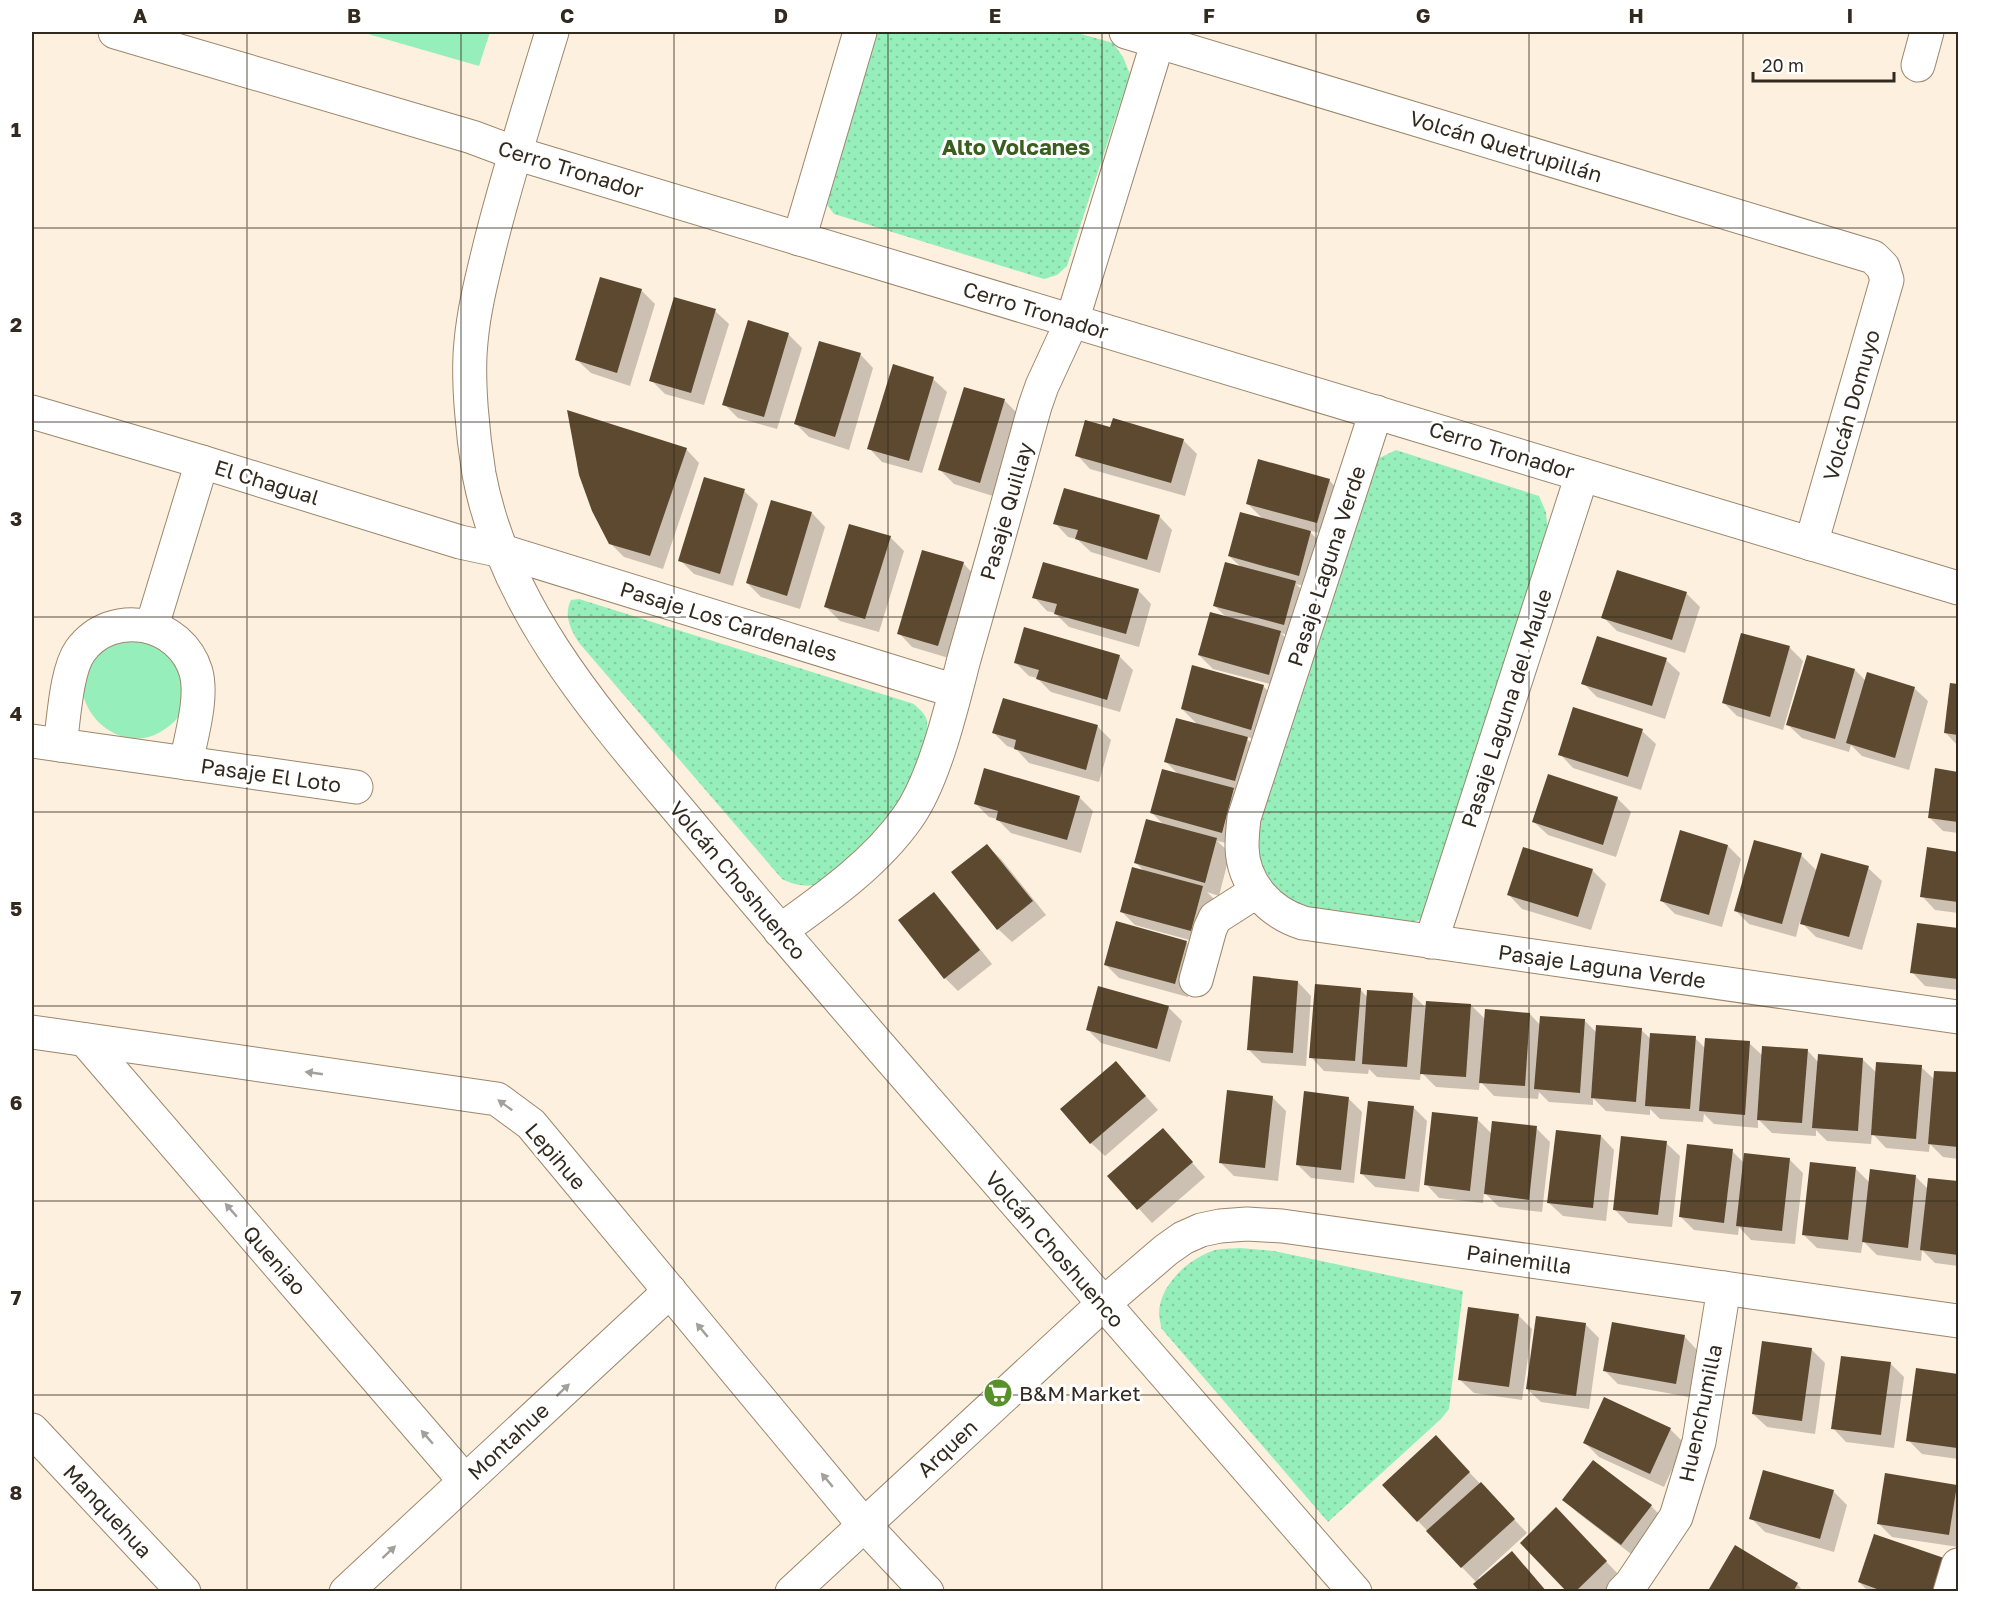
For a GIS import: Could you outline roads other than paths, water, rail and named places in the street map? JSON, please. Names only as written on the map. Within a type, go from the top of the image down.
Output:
[{"type":"street","name":"Cerro Tronador","points":[[115,32],[461,134],[515,153],[1959,588]]},
{"type":"street","name":"Volcán Choshuenco","points":[[552,32],[515,153],[477,300],[470,348],[473,415],[479,470],[488,513],[525,604],[543,636],[597,711],[780,931],[1354,1592]]},
{"type":"street","points":[[799,239],[860,32]]},
{"type":"street","name":"Volcán Quetrupillán","points":[[1126,32],[1873,257],[1883,267]]},
{"type":"street","points":[[1918,65],[1927,32]]},
{"type":"street","name":"Pasaje Quillay","points":[[780,931],[812,908],[890,841],[910,814],[932,767],[1035,406],[1072,321],[1158,41]]},
{"type":"street","name":"Volcán Domuyo","points":[[1811,544],[1887,280],[1883,267]]},
{"type":"street","name":"El Chagual","points":[[32,412],[460,542],[502,551]]},
{"type":"street","name":"Pasaje Laguna Verde","points":[[1376,412],[1244,818],[1242,846],[1244,859],[1257,891],[1286,918],[1303,923],[1959,1017]]},
{"type":"street","points":[[152,626],[202,462]]},
{"type":"street","name":"Pasaje Laguna del Maule","points":[[1431,942],[1582,475]]},
{"type":"street","name":"Pasaje Los Cardenales","points":[[502,551],[955,691]]},
{"type":"street","name":"Pasaje El Loto","points":[[186,763],[198,693],[196,674],[190,657],[179,643],[152,626],[128,624],[110,629],[94,638],[81,651],[72,667],[46,743],[186,763],[356,787]]},
{"type":"street","points":[[1196,980],[1215,918],[1257,891]]},
{"type":"street","name":"Lepihue","points":[[32,1032],[497,1099],[531,1124],[864,1525],[927,1592]]},
{"type":"street","name":"Queniao","points":[[85,1040],[465,1481]]},
{"type":"street","name":"Painemilla","points":[[1103,1304],[1183,1238],[1201,1230],[1247,1224],[1321,1232],[1959,1321]]},
{"type":"street","name":"Huenchumilla","points":[[1623,1592],[1631,1584],[1676,1517],[1699,1442],[1724,1288]]},
{"type":"street","name":"Montahue","points":[[346,1592],[670,1291]]},
{"type":"street","name":"Arquen","points":[[792,1592],[1103,1304]]},
{"type":"street","name":"Manquehua","points":[[32,1430],[184,1592]]},
{"type":"street","points":[[1950,1592],[1959,1565]]},
{"type":"place","name":"B&M Market","points":[[998,1393]]},
{"type":"district","name":"Alto Volcanes","points":[[1016,146]]}]
